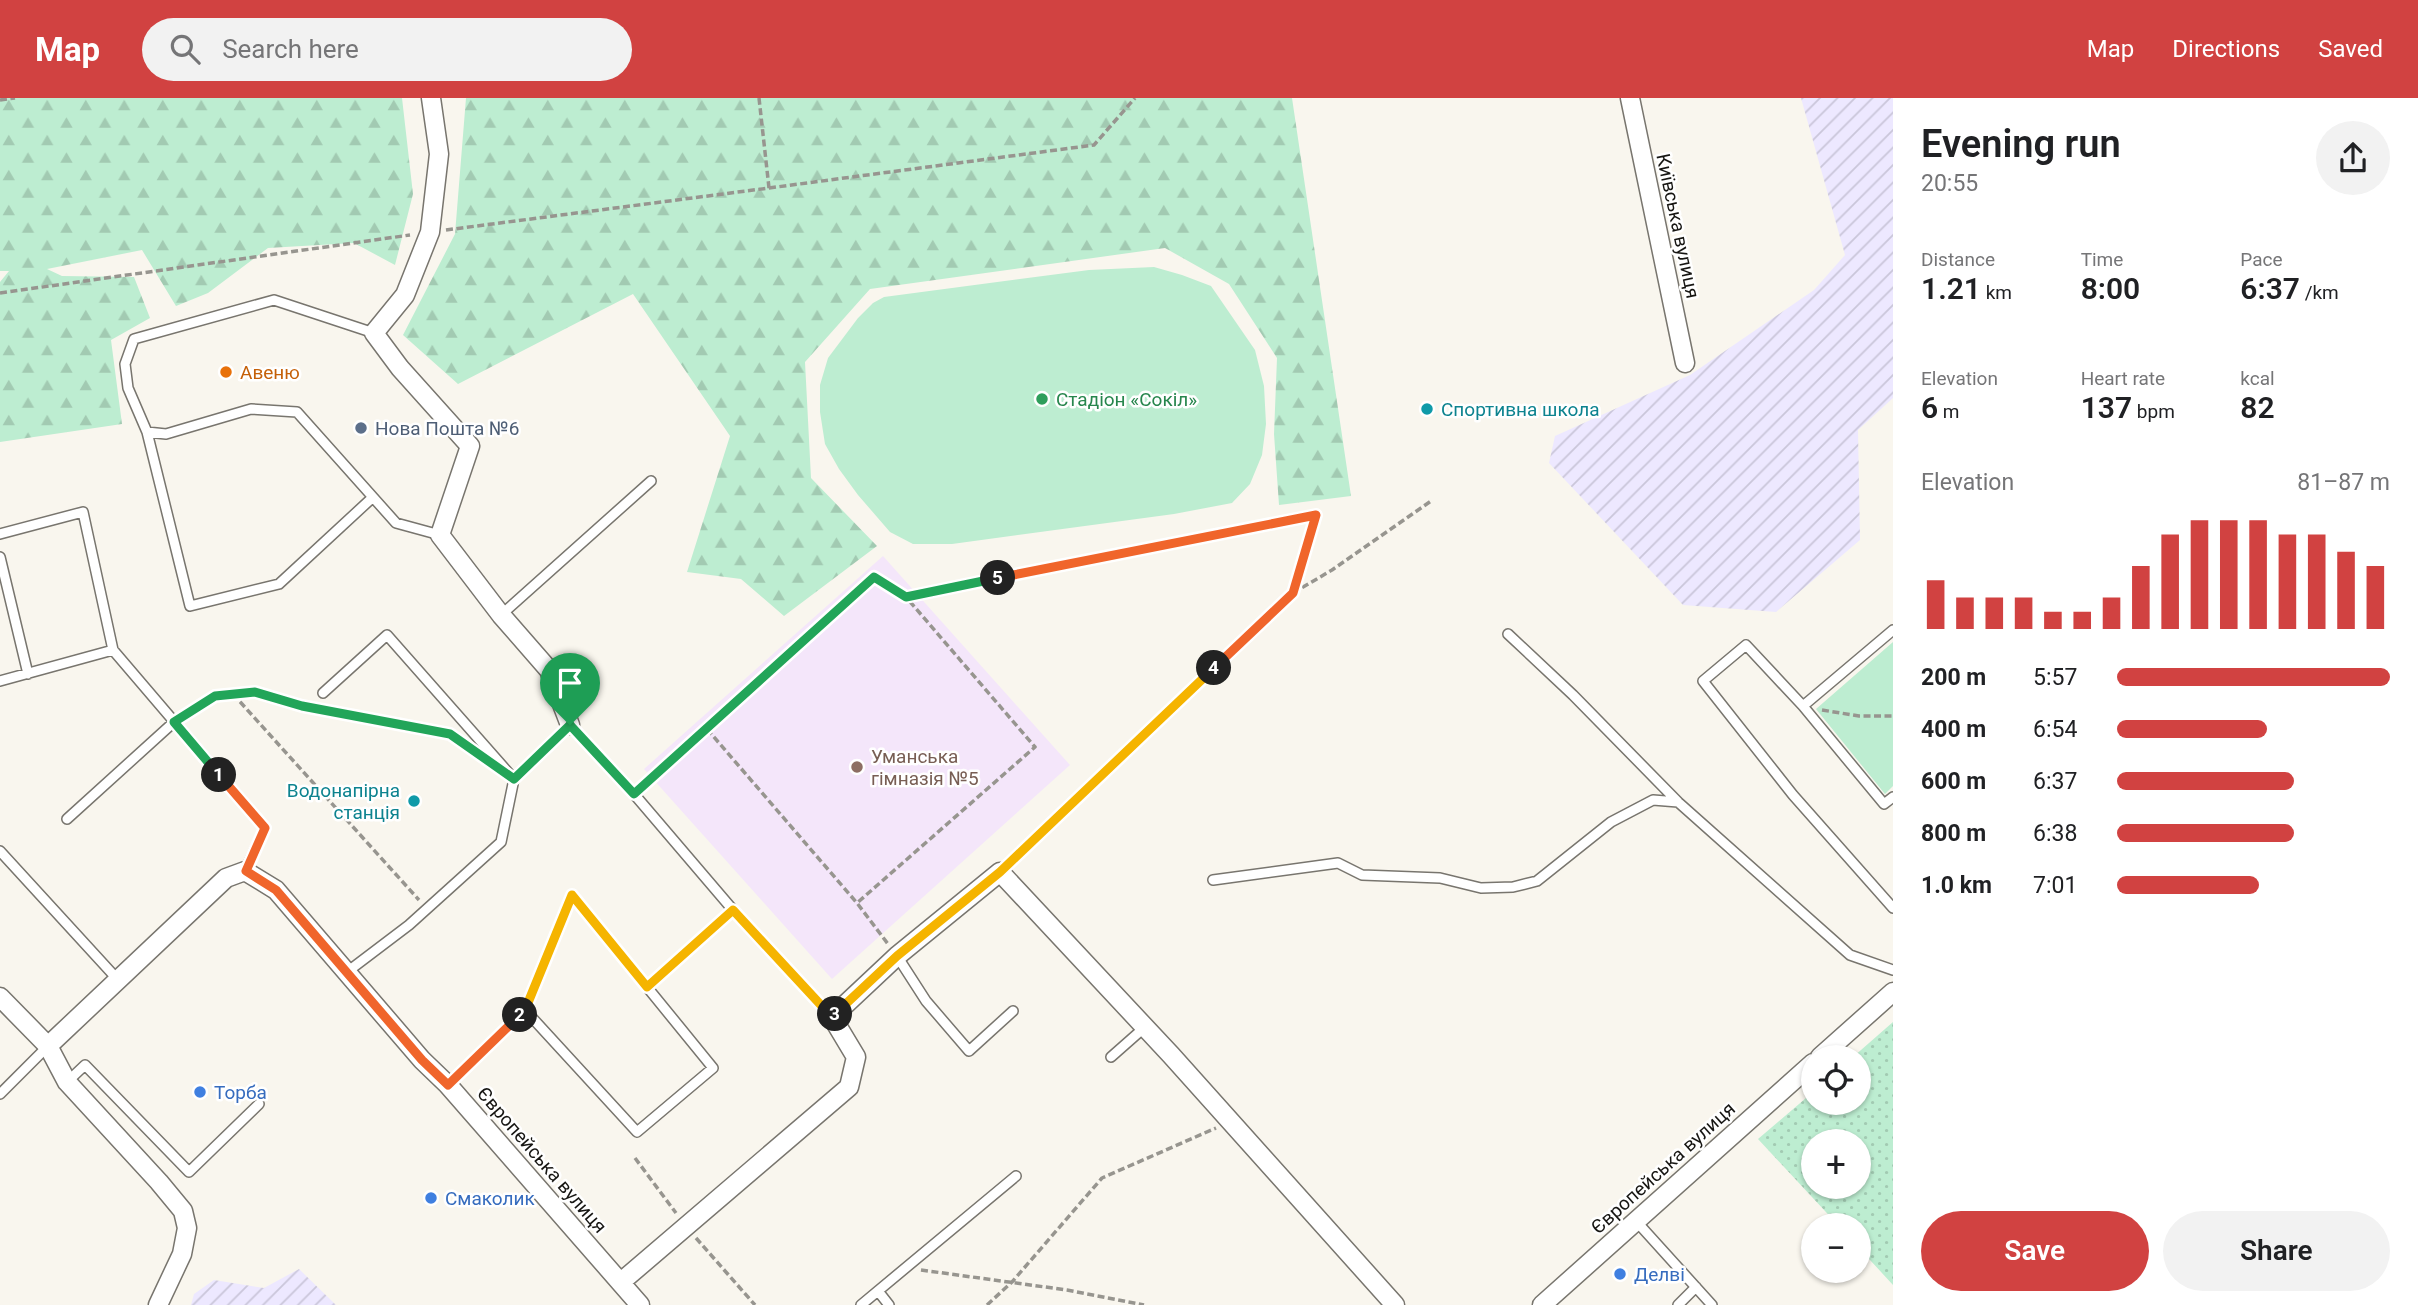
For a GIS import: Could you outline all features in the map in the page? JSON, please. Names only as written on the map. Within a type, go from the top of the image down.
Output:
[{"type":"street","points":[[431,98],[439,154],[430,232],[405,295],[374,333],[400,368],[470,446],[440,535],[501,615],[549,670],[570,725]]},
{"type":"street","name":"Київська вулиця","points":[[1630,98],[1685,363]]},
{"type":"street","points":[[48,1046],[226,878],[246,871]]},
{"type":"street","name":"Європейська вулиця","points":[[246,871],[276,890],[422,1060],[448,1085],[640,1305]]},
{"type":"street","points":[[621,1282],[849,1087],[856,1057],[832,1017],[897,956],[1000,872],[1231,1121],[1395,1305]]},
{"type":"street","points":[[1833,1045],[1893,992]]},
{"type":"street","points":[[0,997],[48,1046],[67,1083],[183,1211],[187,1228],[182,1254],[158,1305]]},
{"type":"street","name":"Європейська вулиця","points":[[1542,1305],[1801,1074]]},
{"type":"lane","points":[[372,498],[279,584],[190,606],[147,432],[128,388],[124,364],[134,339],[274,300],[374,333]]},
{"type":"lane","points":[[147,432],[166,434],[251,409],[298,412],[396,523],[440,535]]},
{"type":"lane","points":[[501,615],[651,481]]},
{"type":"lane","points":[[0,534],[83,512],[113,650],[265,828],[246,871]]},
{"type":"lane","points":[[0,557],[28,674]]},
{"type":"lane","points":[[1808,708],[1893,630]]},
{"type":"lane","points":[[1508,634],[1573,695],[1678,802],[1850,955],[1893,970]]},
{"type":"lane","points":[[323,693],[387,635],[514,779]]},
{"type":"lane","points":[[1893,796],[1884,804],[1808,708],[1746,645],[1703,681],[1793,795],[1893,908]]},
{"type":"lane","points":[[0,681],[113,650]]},
{"type":"lane","points":[[67,819],[174,722]]},
{"type":"lane","points":[[347,972],[409,925],[501,842],[514,779],[570,725],[634,794],[733,910],[832,1017]]},
{"type":"lane","points":[[1213,880],[1338,863],[1362,875],[1440,878],[1481,888],[1513,887],[1536,881],[1611,822],[1653,800],[1678,802]]},
{"type":"lane","points":[[0,851],[119,981]]},
{"type":"lane","points":[[448,1085],[525,1010],[572,895],[713,1068],[637,1132],[525,1010]]},
{"type":"lane","points":[[647,987],[733,910]]},
{"type":"lane","points":[[897,956],[926,1001],[970,1051],[1013,1012]]},
{"type":"lane","points":[[1111,1057],[1145,1027]]},
{"type":"lane","points":[[0,1094],[48,1046]]},
{"type":"lane","points":[[67,1083],[85,1065],[189,1172],[259,1104]]},
{"type":"lane","points":[[861,1305],[1016,1176]]},
{"type":"lane","points":[[1636,1221],[1712,1305]]},
{"type":"lane","points":[[1678,1305],[1696,1287]]},
{"type":"lane","points":[[878,1291],[889,1305]]},
{"type":"path","points":[[0,100],[15,98]]},
{"type":"path","points":[[769,188],[1094,145],[1135,98]]},
{"type":"path","points":[[1000,872],[1293,593],[1332,570],[1431,501]]},
{"type":"path","points":[[906,597],[1316,515],[1293,593]]},
{"type":"path","points":[[634,794],[874,577],[906,597],[1035,747],[857,903]]},
{"type":"path","points":[[174,722],[215,696],[255,692],[302,706],[450,734],[471,749]]},
{"type":"path","points":[[233,694],[427,909]]},
{"type":"path","points":[[1808,708],[1859,716],[1893,716]]},
{"type":"path","points":[[707,729],[857,903],[897,956]]},
{"type":"path","points":[[988,1305],[1012,1282],[1102,1178],[1231,1121]]},
{"type":"path","points":[[906,1268],[1067,1290],[1144,1305]]},
{"type":"shaded area","points":[[1801,98],[1893,98],[1893,398],[1858,430],[1860,540],[1776,612],[1683,605],[1549,463],[1555,436],[1690,375],[1814,290],[1845,255]]},
{"type":"shaded area","name":"Уманська гімназія №5","points":[[883,556],[1070,765],[832,979],[644,769]]},
{"type":"shaded area","points":[[299,1269],[336,1305],[191,1305],[194,1294],[214,1280],[264,1288]]},
{"type":"green space","points":[[0,98],[402,98],[413,194],[395,265],[354,243],[268,248],[208,293],[176,306],[142,250],[47,269],[62,276],[134,277],[150,318],[111,340],[122,424],[0,442],[0,282],[9,271],[0,271]]},
{"type":"green space","points":[[466,98],[1292,98],[1351,496],[1279,505],[1274,434],[1277,358],[1229,284],[1165,248],[870,289],[805,362],[811,478],[877,546],[784,616],[741,579],[687,572],[730,436],[633,294],[458,384],[403,335],[455,234]]},
{"type":"green space","name":"Стадіон «Сокіл»","points":[[1154,267],[1211,286],[1255,350],[1264,386],[1266,424],[1262,455],[1250,484],[1232,503],[1174,514],[952,544],[913,544],[890,532],[839,469],[825,444],[820,412],[820,385],[828,358],[858,318],[873,303],[884,297],[1089,270]]},
{"type":"green space","points":[[1893,642],[1893,786],[1885,794],[1816,709]]},
{"type":"green space","points":[[1893,1022],[1893,1285],[1871,1261],[1871,1213],[1827,1213],[1814,1199],[1871,1199],[1871,1129],[1801,1129],[1801,1185],[1758,1139],[1801,1102],[1801,1115],[1871,1115],[1871,1045],[1867,1045]]},
{"type":"place","name":"Авеню","points":[[226,372]]},
{"type":"place","name":"Стадіон «Сокіл»","points":[[1042,399]]},
{"type":"place","name":"Спортивна школа","points":[[1427,409]]},
{"type":"place","name":"Нова Пошта №6","points":[[361,428]]},
{"type":"place","name":"Уманська гімназія №5","points":[[857,767]]},
{"type":"place","name":"Водонапірна станція","points":[[414,801]]},
{"type":"place","name":"Торба","points":[[200,1092]]},
{"type":"place","name":"Смаколик","points":[[431,1198]]},
{"type":"place","name":"Делві","points":[[1620,1274]]},
{"type":"route","points":[[1316,515],[1293,593],[1000,872],[897,956],[832,1017],[733,910],[647,987],[572,895],[525,1010],[448,1085],[422,1060],[276,890],[246,871],[265,828],[174,722],[215,696],[255,692],[302,706],[450,734],[514,779],[570,725],[634,794],[874,577],[906,597],[1316,515]]}]
